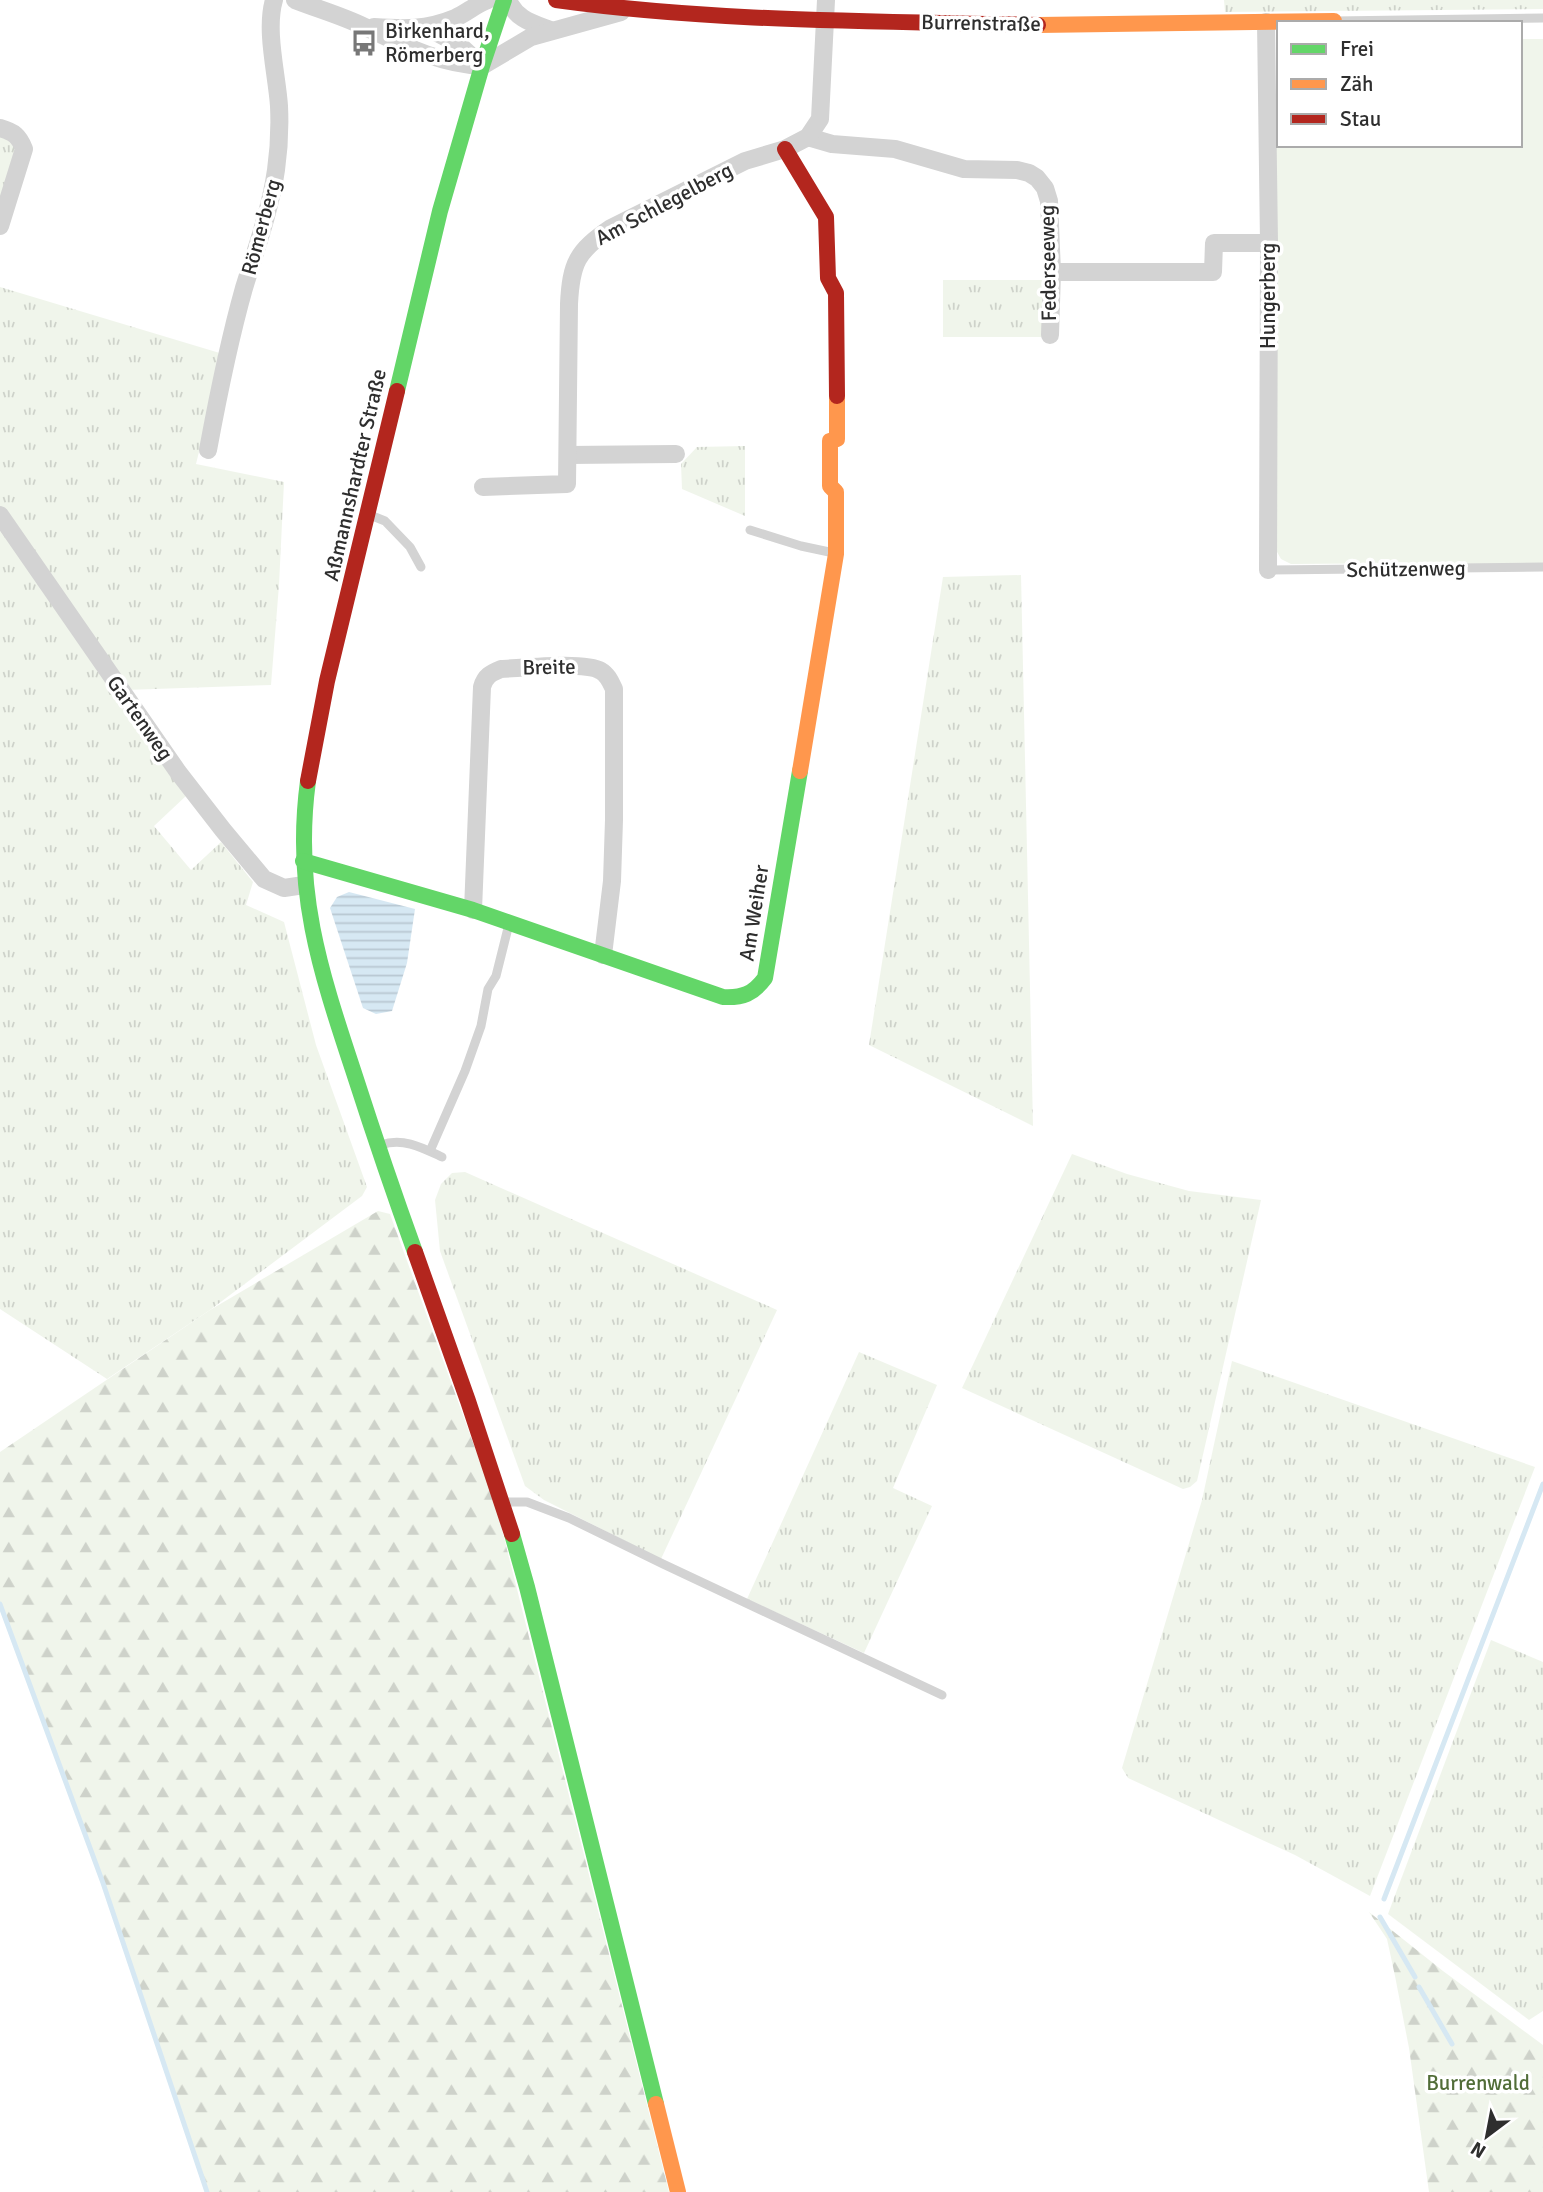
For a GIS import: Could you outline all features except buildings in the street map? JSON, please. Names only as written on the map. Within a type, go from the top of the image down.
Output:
[{"type":"main road","name":"Aßmannshardter Straße","points":[[506,0],[482,66],[420,291],[369,515],[339,632],[312,755],[306,808],[304,885],[321,967],[377,1146],[504,1502],[678,2192]]},
{"type":"main road","name":"Burrenstraße","points":[[556,0],[629,10],[825,20],[1048,25],[1277,22]]},
{"type":"main road","name":"Am Weiher","points":[[303,861],[474,910],[723,997],[740,998],[754,992],[765,978],[836,554],[836,492],[830,486],[830,441],[837,439],[836,293],[828,278],[826,217],[785,149]]},
{"type":"street","name":"Römerberg","points":[[208,450],[230,346],[243,292],[265,224],[276,166],[279,107],[272,35],[271,12],[274,0]]},
{"type":"street","points":[[295,0],[363,26],[429,57],[469,66],[482,66]]},
{"type":"street","points":[[363,26],[399,29],[428,27],[458,17],[488,0]]},
{"type":"street","points":[[506,0],[513,11],[550,30]]},
{"type":"street","points":[[807,137],[820,119],[826,0]]},
{"type":"street","name":"Burrenstraße","points":[[482,66],[531,37],[629,10]]},
{"type":"street","name":"Hungerberg","points":[[1266,22],[1269,243],[1268,570]]},
{"type":"street","points":[[428,27],[458,44],[482,66]]},
{"type":"street","points":[[0,128],[20,138],[23,149],[0,226]]},
{"type":"street","name":"Am Schlegelberg","points":[[568,455],[570,285],[574,265],[581,253],[591,241],[611,228],[745,161],[785,149],[807,137]]},
{"type":"street","name":"Federseeweg","points":[[807,137],[832,144],[895,149],[964,169],[1017,170],[1037,178],[1045,188],[1049,201],[1052,272],[1050,335]]},
{"type":"street","points":[[1052,272],[1213,272],[1214,243],[1269,243]]},
{"type":"street","points":[[483,487],[567,484],[568,455],[676,454]]},
{"type":"street","name":"Gartenweg","points":[[0,515],[178,772],[223,830],[264,879],[284,887],[304,885]]},
{"type":"street","name":"Breite","points":[[474,910],[483,682],[488,674],[502,669],[588,667],[603,672],[611,681],[614,690],[614,807],[612,881],[603,955]]},
{"type":"lane","points":[[1400,21],[1543,18]]},
{"type":"lane","points":[[369,515],[386,521],[410,547],[421,567]]},
{"type":"lane","points":[[750,530],[836,554]]},
{"type":"lane","name":"Schützenweg","points":[[1268,570],[1543,567]]},
{"type":"lane","points":[[429,1151],[465,1071],[481,1026],[488,989],[496,976],[510,923]]},
{"type":"lane","points":[[377,1146],[386,1143],[410,1143],[442,1157]]},
{"type":"lane","points":[[504,1502],[527,1502],[569,1518],[943,1695]]},
{"type":"green space","points":[[1224,0],[1543,0],[1543,9],[1225,12]]},
{"type":"green space","points":[[1522,39],[1543,39],[1543,565],[1291,564],[1281,559],[1276,550],[1274,312],[1277,40],[1277,147],[1522,147]]},
{"type":"green space","points":[[0,136],[6,138],[15,148],[15,163],[0,210]]},
{"type":"green space","points":[[943,280],[1042,280],[1042,337],[943,337]]},
{"type":"green space","points":[[0,287],[223,354],[196,464],[284,482],[271,685],[125,690],[0,508]]},
{"type":"green space","points":[[745,446],[745,516],[682,489],[681,464],[697,447]]},
{"type":"green space","points":[[0,523],[187,795],[154,826],[191,870],[221,842],[253,882],[246,905],[284,922],[316,1045],[367,1187],[362,1196],[210,1310],[107,1379],[0,1309]]},
{"type":"green space","points":[[1021,575],[1033,1126],[869,1045],[943,577]]},
{"type":"green space","points":[[1072,1154],[1127,1174],[1189,1191],[1261,1200],[1197,1481],[1190,1487],[1183,1489],[962,1388]]},
{"type":"green space","points":[[465,1172],[777,1310],[661,1559],[544,1500],[525,1486],[440,1251],[435,1200],[441,1184],[452,1173]]},
{"type":"green space","points":[[378,1211],[390,1214],[496,1506],[669,2192],[207,2192],[103,1883],[0,1604],[0,1452],[210,1310]]},
{"type":"green space","points":[[859,1352],[937,1385],[893,1488],[932,1506],[864,1653],[747,1599]]},
{"type":"green space","points":[[1232,1361],[1535,1467],[1370,1896],[1295,1855],[1128,1778],[1122,1768],[1202,1500]]},
{"type":"green space","points":[[1491,1640],[1543,1662],[1543,2011],[1529,2020],[1388,1914]]},
{"type":"green space","name":"Burrenwald","points":[[1369,1912],[1543,2045],[1543,2192],[1429,2192],[1409,2048],[1395,1976],[1387,1939]]},
{"type":"water","points":[[349,892],[415,909],[407,963],[392,1011],[376,1014],[363,1008],[330,908],[337,897]]},
{"type":"waterway","points":[[1384,1899],[1543,1484]]},
{"type":"waterway","points":[[0,1604],[103,1883],[207,2192]]},
{"type":"waterway","points":[[1380,1917],[1415,1977]]},
{"type":"waterway","points":[[1419,1987],[1452,2044]]},
{"type":"traffic: fast","points":[[397,391],[440,211],[504,0]]},
{"type":"traffic: fast","points":[[303,861],[473,910],[723,997],[736,997],[752,991],[765,978],[800,771]]},
{"type":"traffic: fast","points":[[308,781],[304,859],[313,932],[331,1002],[415,1252]]},
{"type":"traffic: fast","points":[[512,1534],[656,2104]]},
{"type":"traffic: slow","points":[[1038,25],[1277,22]]},
{"type":"traffic: slow","points":[[800,771],[836,554],[836,492],[830,486],[830,441],[837,439],[837,396]]},
{"type":"traffic: slow","points":[[656,2104],[678,2192]]},
{"type":"traffic: jam","points":[[556,0],[736,17],[1038,25]]},
{"type":"traffic: jam","points":[[785,149],[826,217],[828,278],[836,293],[837,396]]},
{"type":"traffic: jam","points":[[308,781],[327,681],[397,391]]},
{"type":"traffic: jam","points":[[415,1252],[512,1534]]},
{"type":"place","name":"Birkenhard, Römerberg","points":[[364,43]]}]
